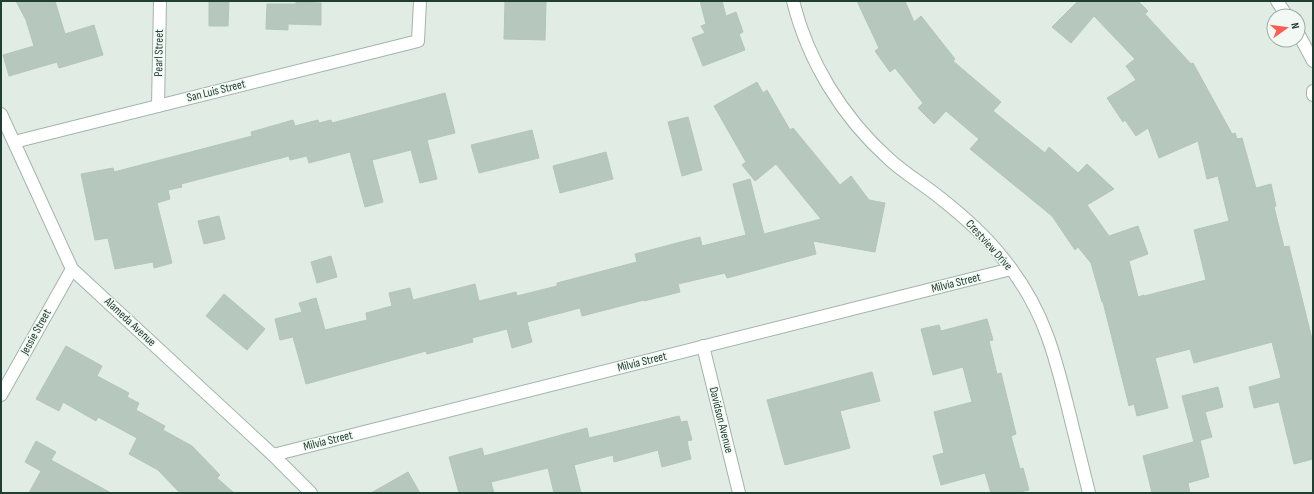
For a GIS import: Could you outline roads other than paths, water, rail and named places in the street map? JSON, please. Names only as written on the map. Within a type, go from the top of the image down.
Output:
[{"type":"street","name":"Pearl Street","points":[[158,106],[160,1]]},
{"type":"street","name":"San Luis Street","points":[[14,142],[418,40],[420,1]]},
{"type":"street","name":"Crestview Drive","points":[[793,1],[798,21],[816,66],[836,98],[859,128],[889,159],[973,224],[1002,256],[1029,296],[1047,335],[1060,374],[1089,493]]},
{"type":"street","points":[[1309,45],[1313,61]]},
{"type":"street","name":"Alameda Avenue","points":[[1,114],[72,269],[273,455],[311,493]]},
{"type":"street","name":"Jessie Street","points":[[1,395],[72,269]]},
{"type":"street","name":"Milvia Street","points":[[273,455],[1011,269]]},
{"type":"street","name":"Davidson Avenue","points":[[703,346],[739,493]]}]
